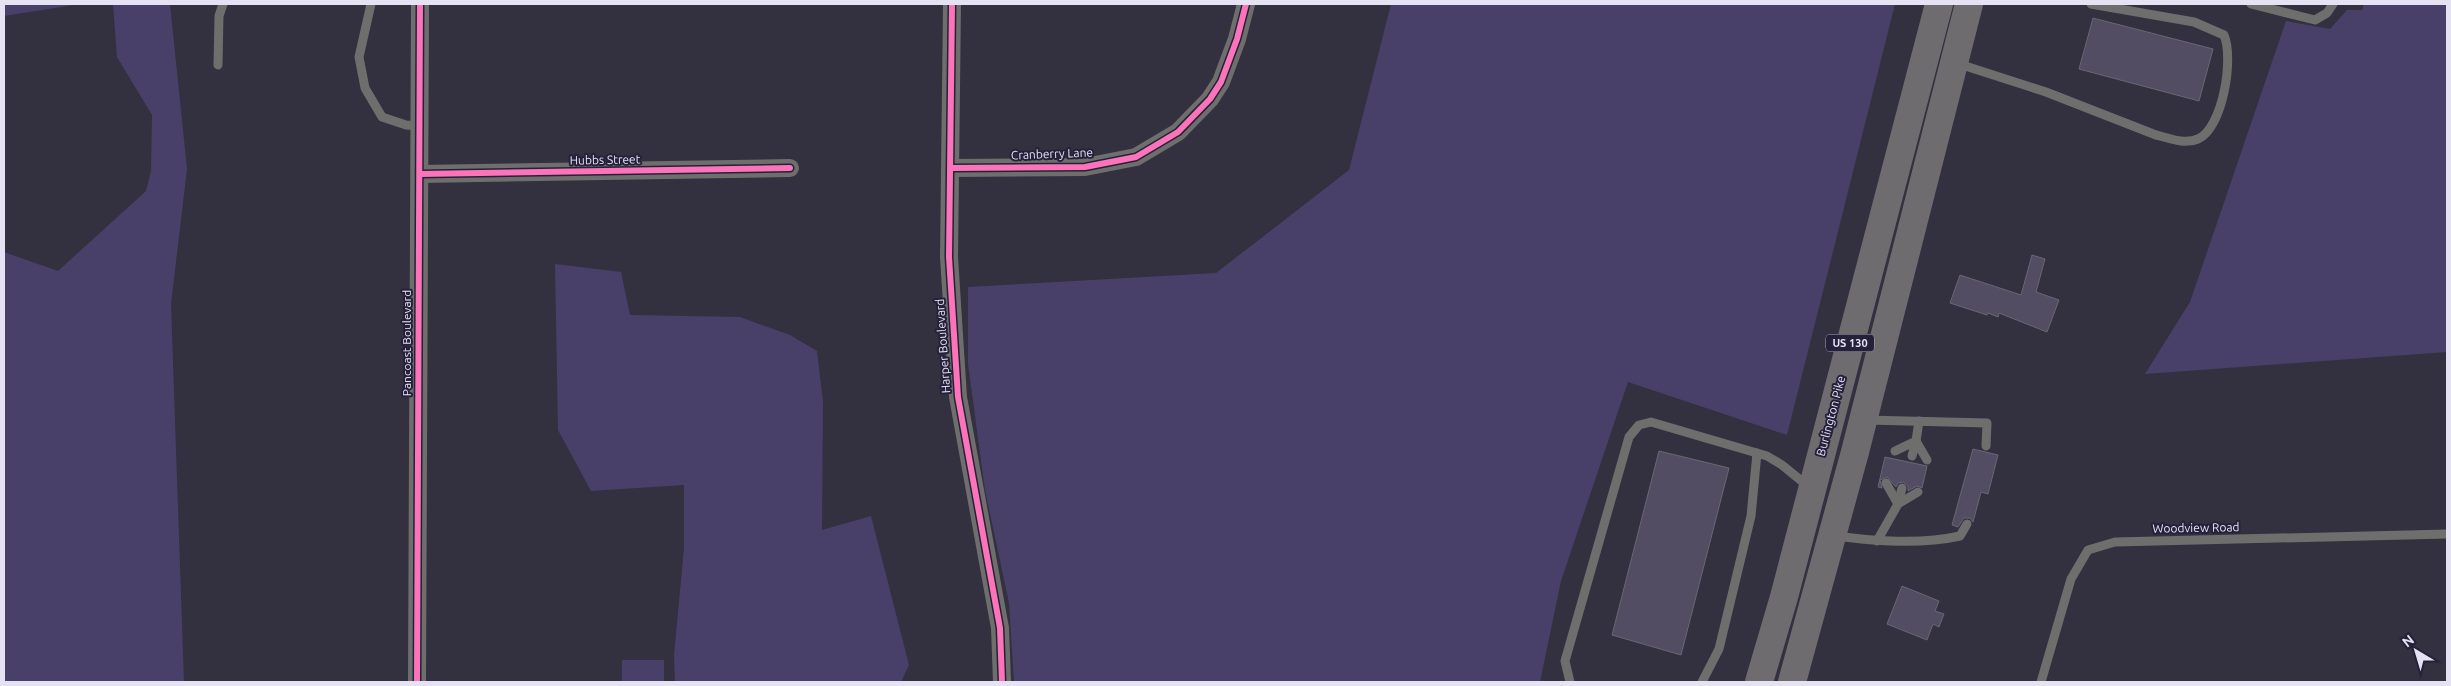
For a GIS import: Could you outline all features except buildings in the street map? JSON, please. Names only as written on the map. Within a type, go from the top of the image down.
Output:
[{"type":"highway","name":"Burlington Pike","points":[[1759,682],[1940,4]]},
{"type":"highway","name":"US 130","points":[[1792,682],[1864,420],[1969,4]]},
{"type":"street","name":"Pancoast Boulevard","points":[[417,682],[420,4]]},
{"type":"street","name":"Harper Boulevard","points":[[952,4],[949,257],[958,396],[1000,628],[1002,682]]},
{"type":"street","name":"Cranberry Lane","points":[[951,168],[1085,167],[1136,157],[1178,132],[1210,99],[1221,82],[1237,39],[1246,4]]},
{"type":"street","name":"Hubbs Street","points":[[420,174],[790,168]]},
{"type":"lane","points":[[218,65],[219,16],[223,4]]},
{"type":"lane","points":[[370,4],[360,57],[365,88],[382,117],[406,125],[420,126]]},
{"type":"lane","points":[[1954,62],[2007,78],[2156,135],[2180,141],[2197,140],[2209,132],[2221,100],[2229,66],[2227,43],[2224,35],[2194,22],[2091,4]]},
{"type":"lane","points":[[2251,4],[2316,20],[2327,13],[2334,4]]},
{"type":"lane","points":[[1864,420],[1988,423],[1986,446]]},
{"type":"lane","points":[[1912,456],[1919,421]]},
{"type":"lane","points":[[1570,682],[1565,662],[1629,437],[1639,425],[1651,422],[1757,453],[1782,465],[1812,488]]},
{"type":"lane","points":[[1895,451],[1916,442]]},
{"type":"lane","points":[[1916,442],[1928,460]]},
{"type":"lane","points":[[1702,682],[1719,649],[1751,516],[1757,453]]},
{"type":"lane","points":[[1886,483],[1898,504]]},
{"type":"lane","points":[[1877,541],[1898,504],[1902,488]]},
{"type":"lane","points":[[1898,504],[1918,492]]},
{"type":"lane","points":[[1832,536],[1877,541],[1942,540],[1960,536],[1967,524]]},
{"type":"lane","name":"Woodview Road","points":[[2041,682],[2071,579],[2088,550],[2115,542],[2447,534]]},
{"type":"shaded area","points":[[4,4],[80,4],[4,16]]},
{"type":"shaded area","points":[[113,4],[170,4],[187,169],[171,304],[184,682],[4,682],[4,252],[58,271],[146,191],[151,171],[152,115],[117,57]]},
{"type":"shaded area","points":[[1391,4],[1895,4],[1787,435],[1628,382],[1561,581],[1540,682],[1014,682],[1009,603],[985,490],[968,364],[968,287],[1216,273],[1349,170]]},
{"type":"shaded area","points":[[2364,4],[2447,4],[2447,352],[2145,374],[2190,302],[2286,21],[2330,29],[2347,10],[2362,10]]},
{"type":"shaded area","points":[[555,264],[621,272],[630,315],[740,317],[790,335],[817,351],[823,402],[822,530],[871,516],[909,665],[901,682],[675,682],[674,655],[684,548],[684,485],[591,491],[558,430]]},
{"type":"shaded area","points":[[622,660],[664,660],[664,682],[622,682]]},
{"type":"cycle path","points":[[417,682],[420,4]]},
{"type":"cycle path","points":[[952,4],[949,257],[958,397],[1000,628],[1002,682]]},
{"type":"cycle path","points":[[951,168],[1085,167],[1136,157],[1178,132],[1210,99],[1221,82],[1237,39],[1246,4]]},
{"type":"cycle path","points":[[420,174],[790,168]]}]
